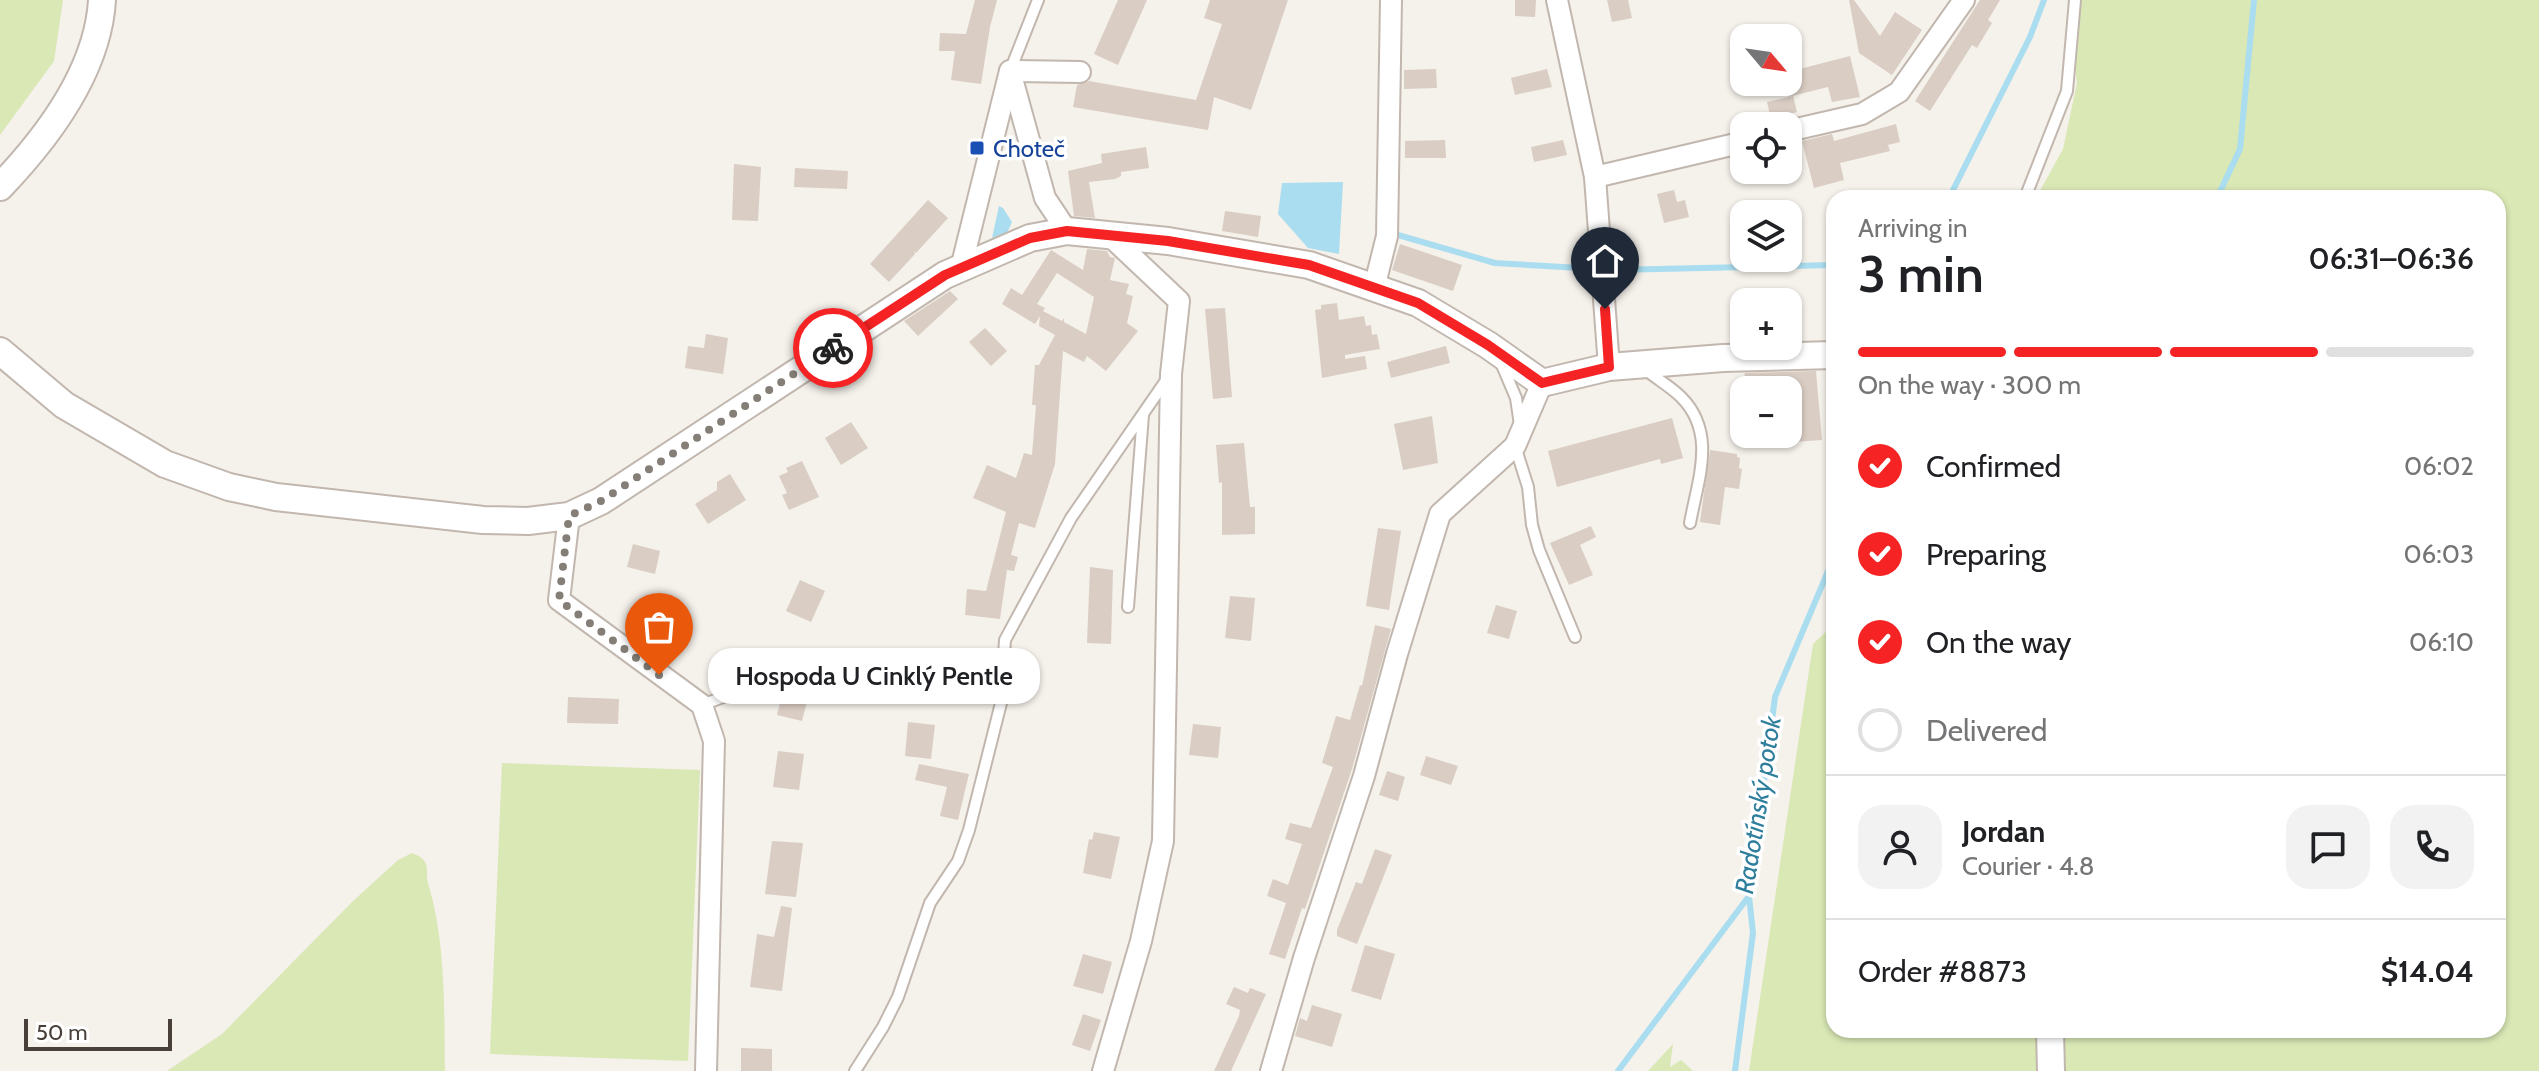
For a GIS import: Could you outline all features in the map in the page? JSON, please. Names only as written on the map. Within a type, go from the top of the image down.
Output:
[{"type":"street","points":[[0,187],[56,119],[91,56],[101,19],[102,0]]},
{"type":"street","points":[[1374,288],[1387,236],[1391,0]]},
{"type":"street","points":[[1557,0],[1595,177],[1609,367]]},
{"type":"street","points":[[1802,128],[1862,114],[1899,92],[1964,0]]},
{"type":"street","points":[[1010,71],[1080,72]]},
{"type":"street","points":[[1010,71],[1045,198],[1067,231]]},
{"type":"street","points":[[961,268],[1010,71]]},
{"type":"street","points":[[1595,177],[1730,145]]},
{"type":"street","points":[[0,351],[77,413],[165,464],[229,487],[276,497],[483,520],[528,521],[569,516],[601,501],[945,275],[1030,238],[1067,231],[1168,241],[1309,265],[1418,303],[1488,345],[1542,383],[1609,367],[1639,364],[1826,355]]},
{"type":"street","points":[[1103,1071],[1141,941],[1163,841],[1171,374],[1179,301],[1109,235]]},
{"type":"street","points":[[1271,1071],[1304,958],[1364,776],[1440,514],[1518,440],[1542,383]]},
{"type":"street","points":[[569,516],[559,600],[702,705],[714,741],[706,1071]]},
{"type":"street","points":[[2050,1038],[2051,1071]]},
{"type":"lane","points":[[1010,71],[1038,0]]},
{"type":"lane","points":[[2028,190],[2067,91],[2075,0]]},
{"type":"lane","points":[[1488,345],[1509,378],[1520,419],[1518,440],[1532,525],[1539,550],[1575,637]]},
{"type":"lane","points":[[1639,364],[1681,397],[1703,430],[1703,449],[1690,523]]},
{"type":"lane","points":[[855,1071],[893,1007],[930,903],[958,861],[969,830],[1001,703],[1005,640],[1071,518],[1171,374]]},
{"type":"lane","points":[[1128,607],[1143,413]]},
{"type":"lane","points":[[702,705],[731,694],[749,671]]},
{"type":"green space","points":[[0,0],[63,0],[54,61],[0,135]]},
{"type":"green space","points":[[2081,0],[2539,0],[2539,1071],[1749,1071],[1813,644],[1826,632],[1826,1038],[2506,1038],[2506,190],[2040,190],[2063,149],[2077,83],[2072,46]]},
{"type":"green space","points":[[502,763],[700,770],[688,1061],[490,1054]]},
{"type":"green space","points":[[412,853],[426,864],[438,929],[443,976],[445,1071],[167,1071],[222,1034],[352,902],[398,860]]},
{"type":"green space","points":[[1673,1044],[1670,1067],[1681,1060],[1693,1071],[1648,1071]]},
{"type":"water","points":[[1343,182],[1339,254],[1308,248],[1278,214],[1282,183]]},
{"type":"water","points":[[999,206],[1012,222],[1007,233],[992,238]]},
{"type":"building","points":[[975,0],[997,0],[981,84],[951,80],[955,51],[939,51],[940,33],[966,34]]},
{"type":"building","points":[[1118,0],[1147,0],[1118,65],[1094,54]]},
{"type":"building","points":[[1210,0],[1288,0],[1251,110],[1214,97],[1208,130],[1073,107],[1077,85],[1089,81],[1196,100],[1222,24],[1204,18]]},
{"type":"building","points":[[1515,0],[1536,0],[1535,17],[1515,16]]},
{"type":"building","points":[[1607,0],[1628,0],[1632,18],[1612,22]]},
{"type":"building","points":[[1849,0],[1854,0],[1880,36],[1895,12],[1922,30],[1892,75],[1859,53]]},
{"type":"building","points":[[1980,0],[2000,0],[1988,20],[1992,23],[1977,48],[1972,45],[1930,111],[1915,101]]},
{"type":"building","points":[[1850,56],[1860,97],[1832,102],[1828,87],[1802,94],[1802,68]]},
{"type":"building","points":[[1436,69],[1437,88],[1404,89],[1404,70]]},
{"type":"building","points":[[1547,69],[1552,87],[1515,95],[1511,78]]},
{"type":"building","points":[[1793,96],[1797,112],[1769,112],[1767,102]]},
{"type":"building","points":[[1896,124],[1900,142],[1888,145],[1890,151],[1840,163],[1844,180],[1814,188],[1802,141],[1832,134],[1834,141]]},
{"type":"building","points":[[1445,140],[1446,158],[1405,158],[1405,141]]},
{"type":"building","points":[[1563,140],[1567,155],[1534,162],[1531,147]]},
{"type":"building","points":[[1146,147],[1149,168],[1121,172],[1121,176],[1115,179],[1089,182],[1095,218],[1074,216],[1068,171],[1102,163],[1101,154]]},
{"type":"building","points":[[734,164],[761,167],[758,221],[732,220]]},
{"type":"building","points":[[795,168],[848,171],[847,189],[794,187]]},
{"type":"building","points":[[1674,190],[1677,202],[1685,200],[1689,217],[1664,223],[1657,194]]},
{"type":"building","points":[[928,200],[948,218],[916,253],[914,251],[915,254],[889,282],[870,264]]},
{"type":"building","points":[[1225,211],[1261,216],[1258,237],[1222,231]]},
{"type":"building","points":[[1400,244],[1462,265],[1453,291],[1392,270]]},
{"type":"building","points":[[1087,249],[1107,251],[1110,257],[1115,258],[1110,280],[1129,284],[1126,294],[1133,296],[1127,323],[1138,331],[1106,371],[1087,356],[1084,362],[1063,351],[1055,464],[1035,528],[1019,523],[1011,555],[1018,557],[1014,571],[1007,570],[1000,619],[965,615],[967,589],[986,591],[1006,512],[973,498],[987,465],[1016,478],[1024,453],[1032,455],[1035,365],[1039,365],[1055,335],[1039,326],[1040,316],[1035,324],[1002,304],[1011,288],[1022,295],[1051,250],[1083,270]],"holes":[[[1057,273],[1094,297],[1086,334],[1064,322],[1064,318],[1062,321],[1043,311],[1045,308],[1037,304]]]},
{"type":"building","points":[[950,291],[958,299],[918,336],[904,321]]},
{"type":"building","points":[[1337,303],[1339,320],[1364,316],[1366,326],[1371,325],[1372,335],[1377,334],[1380,349],[1345,355],[1345,359],[1365,356],[1367,369],[1322,378],[1315,310],[1321,309],[1321,305]]},
{"type":"building","points":[[1225,308],[1232,397],[1213,399],[1205,309]]},
{"type":"building","points":[[985,328],[1007,351],[991,366],[969,342]]},
{"type":"building","points":[[706,334],[728,338],[723,374],[685,368],[688,346],[704,348]]},
{"type":"building","points":[[1446,346],[1450,363],[1391,378],[1387,362]]},
{"type":"building","points":[[1816,371],[1822,440],[1802,441],[1802,376],[1744,376],[1745,373]]},
{"type":"building","points":[[1432,416],[1438,463],[1403,470],[1394,424]]},
{"type":"building","points":[[1672,418],[1683,458],[1661,464],[1660,459],[1557,487],[1548,451]]},
{"type":"building","points":[[851,422],[868,448],[841,465],[825,438]]},
{"type":"building","points":[[1244,443],[1250,507],[1255,507],[1255,534],[1222,535],[1222,482],[1219,483],[1216,445]]},
{"type":"building","points":[[1710,450],[1737,454],[1740,458],[1739,468],[1742,469],[1739,489],[1725,487],[1720,525],[1700,522]]},
{"type":"building","points":[[802,461],[819,497],[789,510],[782,495],[787,493],[779,476],[788,472],[786,468]]},
{"type":"building","points":[[730,474],[746,500],[708,524],[695,504],[717,490],[717,482]]},
{"type":"building","points":[[1591,526],[1596,537],[1580,545],[1593,575],[1569,585],[1550,543]]},
{"type":"building","points":[[1378,528],[1401,531],[1389,610],[1366,606]]},
{"type":"building","points":[[633,544],[660,551],[655,574],[627,567]]},
{"type":"building","points":[[1090,567],[1113,570],[1111,644],[1087,643]]},
{"type":"building","points":[[800,580],[825,591],[811,622],[786,611]]},
{"type":"building","points":[[1230,596],[1255,598],[1251,641],[1225,638]]},
{"type":"building","points":[[1496,605],[1517,611],[1509,639],[1487,633]]},
{"type":"building","points":[[1375,625],[1391,629],[1352,769],[1285,959],[1269,954],[1286,903],[1267,896],[1273,879],[1288,885],[1302,844],[1285,839],[1290,823],[1311,828],[1333,767],[1322,763],[1336,716],[1350,720],[1362,686]]},
{"type":"building","points":[[967,654],[982,655],[978,691],[963,690]]},
{"type":"building","points":[[786,679],[811,686],[802,721],[777,715]]},
{"type":"building","points":[[568,697],[619,699],[618,724],[567,723]]},
{"type":"building","points":[[908,722],[935,725],[931,759],[905,756]]},
{"type":"building","points":[[1193,724],[1221,727],[1218,758],[1189,755]]},
{"type":"building","points":[[778,751],[804,754],[799,790],[773,787]]},
{"type":"building","points":[[1426,756],[1458,766],[1451,785],[1420,775]]},
{"type":"building","points":[[919,764],[969,774],[958,820],[940,816],[947,787],[915,780]]},
{"type":"building","points":[[1387,771],[1405,777],[1398,801],[1379,795]]},
{"type":"building","points":[[1094,832],[1120,837],[1111,879],[1083,873],[1089,839],[1092,840]]},
{"type":"building","points":[[772,841],[803,843],[796,897],[765,894]]},
{"type":"building","points":[[1375,849],[1392,855],[1357,944],[1337,936],[1337,930],[1356,882],[1362,884]]},
{"type":"building","points":[[781,906],[792,908],[782,991],[750,987],[757,934],[774,937]]},
{"type":"building","points":[[1365,945],[1395,954],[1381,1000],[1351,991]]},
{"type":"building","points":[[1083,954],[1112,962],[1103,994],[1073,986]]},
{"type":"building","points":[[1234,987],[1248,993],[1250,988],[1266,994],[1231,1071],[1214,1071],[1239,1016],[1240,1010],[1226,1004]]},
{"type":"building","points":[[1312,1005],[1342,1014],[1332,1047],[1295,1036],[1300,1018],[1307,1021]]},
{"type":"building","points":[[1083,1014],[1101,1020],[1090,1051],[1072,1045]]},
{"type":"building","points":[[741,1048],[772,1049],[772,1071],[741,1071]]},
{"type":"waterway","points":[[1953,190],[2030,37],[2044,0]]},
{"type":"waterway","name":"Radotínský potok","points":[[2221,190],[2240,149],[2254,0]]},
{"type":"waterway","points":[[1398,235],[1495,263],[1614,270],[1826,265]]},
{"type":"waterway","name":"Radotínský potok","points":[[1618,1071],[1749,896],[1775,697],[1826,576]]},
{"type":"waterway","points":[[1735,1071],[1753,933],[1749,896]]},
{"type":"way so far","points":[[659,675],[559,600],[569,516],[601,501],[833,348]]},
{"type":"place","name":"Choteč","points":[[977,148]]},
{"type":"place","name":"Hospoda U Cinklý Pentle","points":[[659,675]]},
{"type":"route","points":[[833,348],[945,275],[1030,238],[1067,231],[1168,241],[1309,265],[1418,303],[1488,345],[1542,383],[1609,367],[1605,309]]}]
